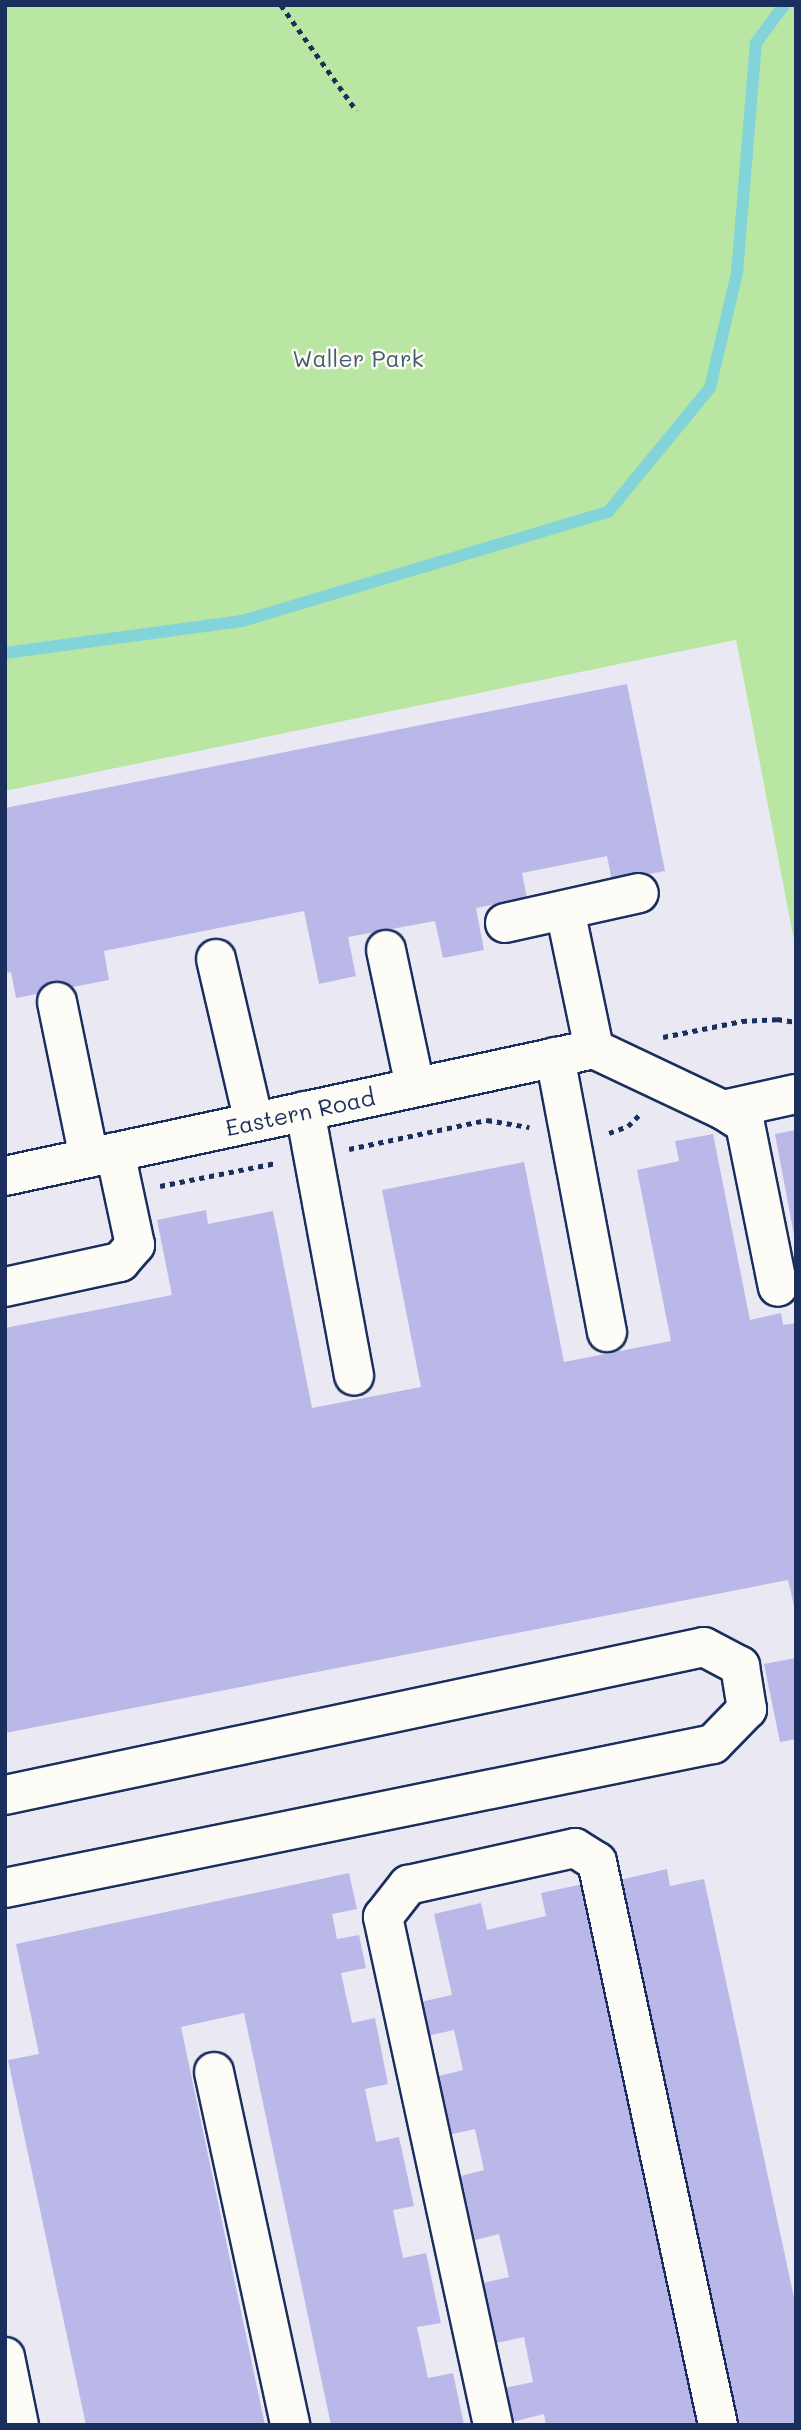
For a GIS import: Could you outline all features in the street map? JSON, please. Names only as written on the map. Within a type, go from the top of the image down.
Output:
[{"type":"street","points":[[505,923],[639,893]]},
{"type":"street","points":[[565,909],[594,1049],[723,1110],[745,1124],[778,1287]]},
{"type":"street","points":[[386,950],[415,1087]]},
{"type":"street","points":[[216,959],[254,1122]]},
{"type":"street","points":[[5,1287],[120,1262],[135,1245],[124,1193],[102,1155],[57,1002]]},
{"type":"street","name":"Eastern Road","points":[[5,1175],[594,1049]]},
{"type":"street","points":[[555,1057],[607,1332]]},
{"type":"street","points":[[723,1110],[796,1094]]},
{"type":"street","points":[[305,1111],[354,1375]]},
{"type":"street","points":[[5,1795],[704,1647],[740,1666],[747,1709],[713,1744],[5,1888]]},
{"type":"street","points":[[493,2425],[383,1917],[408,1885],[575,1848],[597,1862],[718,2425]]},
{"type":"street","points":[[214,2073],[290,2425]]},
{"type":"street","points":[[5,2357],[19,2425]]},
{"type":"path","points":[[281,5],[356,111]]},
{"type":"path","points":[[124,1193],[487,1120],[513,1123],[570,1139],[595,1138],[628,1126],[643,1111],[658,1079],[664,1051],[663,1036],[742,1021],[777,1019],[796,1022]]},
{"type":"shaded area","points":[[736,640],[796,951],[796,2425],[5,2425],[5,791]]},
{"type":"green space","name":"Waller Park","points":[[5,5],[796,5],[796,951],[736,640],[5,791]]},
{"type":"building","points":[[627,684],[665,871],[612,881],[607,856],[522,873],[527,898],[476,908],[484,950],[443,958],[435,921],[348,937],[356,976],[319,984],[304,911],[104,951],[109,980],[16,998],[11,972],[5,973],[5,808]]},
{"type":"building","points":[[796,1130],[796,1235],[794,1235],[775,1134]]},
{"type":"building","points":[[713,1134],[750,1320],[781,1313],[783,1325],[796,1323],[796,1614],[788,1580],[5,1733],[5,1328],[172,1295],[157,1220],[206,1210],[208,1224],[273,1211],[312,1408],[421,1387],[382,1190],[524,1162],[564,1362],[671,1341],[637,1170],[679,1161],[675,1141]]},
{"type":"building","points":[[796,1658],[796,1739],[780,1742],[764,1664]]},
{"type":"building","points":[[667,1869],[670,1886],[704,1879],[796,2307],[796,2425],[736,2425],[620,1880]]},
{"type":"building","points":[[349,1873],[357,1909],[332,1914],[337,1939],[359,1935],[366,1968],[341,1973],[352,2023],[375,2018],[388,2084],[365,2089],[376,2142],[399,2137],[414,2206],[393,2210],[403,2258],[426,2253],[441,2323],[417,2327],[428,2378],[453,2373],[464,2425],[331,2425],[244,2013],[181,2027],[265,2425],[86,2425],[8,2060],[39,2054],[16,1944]]},
{"type":"building","points":[[583,1884],[704,2425],[546,2425],[544,2414],[512,2422],[505,2388],[533,2382],[524,2337],[496,2343],[483,2283],[509,2277],[499,2234],[475,2240],[461,2176],[484,2170],[475,2129],[448,2135],[435,2077],[463,2070],[454,2030],[427,2036],[420,2002],[452,1995],[434,1914],[481,1903],[487,1930],[546,1916],[541,1893]]},
{"type":"waterway","points":[[5,653],[242,621],[608,512],[710,388],[737,273],[756,43],[784,5]]}]
